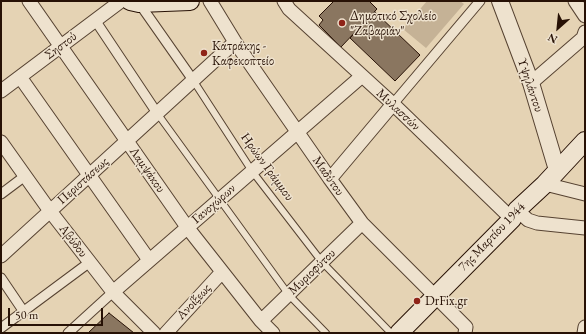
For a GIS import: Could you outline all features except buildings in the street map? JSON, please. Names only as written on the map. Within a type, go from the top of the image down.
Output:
[{"type":"main road","points":[[134,2],[190,1]]},
{"type":"main road","name":"7ης Μαρτίου 1944","points":[[399,333],[585,142]]},
{"type":"street","name":"Λαμψάκου","points":[[29,1],[187,227],[261,321],[273,333]]},
{"type":"street","name":"Σηστού","points":[[1,91],[121,1]]},
{"type":"street","name":"Μαδύτου","points":[[210,1],[235,42],[362,223],[466,327],[465,333]]},
{"type":"street","name":"Μυλασσών","points":[[284,1],[289,9],[514,214],[537,223],[585,228]]},
{"type":"street","points":[[330,179],[480,1]]},
{"type":"street","name":"Υψηλάντου","points":[[500,1],[531,84],[557,170]]},
{"type":"street","points":[[574,1],[585,16]]},
{"type":"street","name":"Ηρώων Γράμμου","points":[[134,2],[193,80]]},
{"type":"street","points":[[95,20],[157,113]]},
{"type":"street","points":[[531,84],[583,38],[585,32]]},
{"type":"street","name":"Περιστάσεως","points":[[1,256],[235,42]]},
{"type":"street","name":"Γανοχώρων","points":[[68,333],[149,260],[362,76]]},
{"type":"street","points":[[20,77],[149,260]]},
{"type":"street","name":"Αβύδου","points":[[1,142],[50,211],[113,292],[154,333]]},
{"type":"street","points":[[1,194],[25,176]]},
{"type":"street","points":[[544,184],[585,194]]},
{"type":"street","name":"Μυριοφύτου","points":[[261,321],[362,223]]},
{"type":"street","points":[[1,328],[90,262]]},
{"type":"street","name":"Ανοίξεως","points":[[166,333],[222,272]]},
{"type":"street","points":[[1,278],[24,312]]},
{"type":"street","points":[[584,333],[585,327]]},
{"type":"lane","name":"Ηρώων Γράμμου","points":[[193,80],[252,171],[322,262],[391,333]]},
{"type":"lane","points":[[157,113],[289,295],[326,333]]},
{"type":"shaded area","points":[[427,1],[460,1],[464,4],[426,48],[403,29]]},
{"type":"place","name":"Δημοτικό Σχολείο \"Ζαβαριάν\"","points":[[342,23]]},
{"type":"place","name":"Κατράκης - Καφεκοπτείο","points":[[204,53]]},
{"type":"place","name":"DrFix.gr","points":[[417,301]]}]
